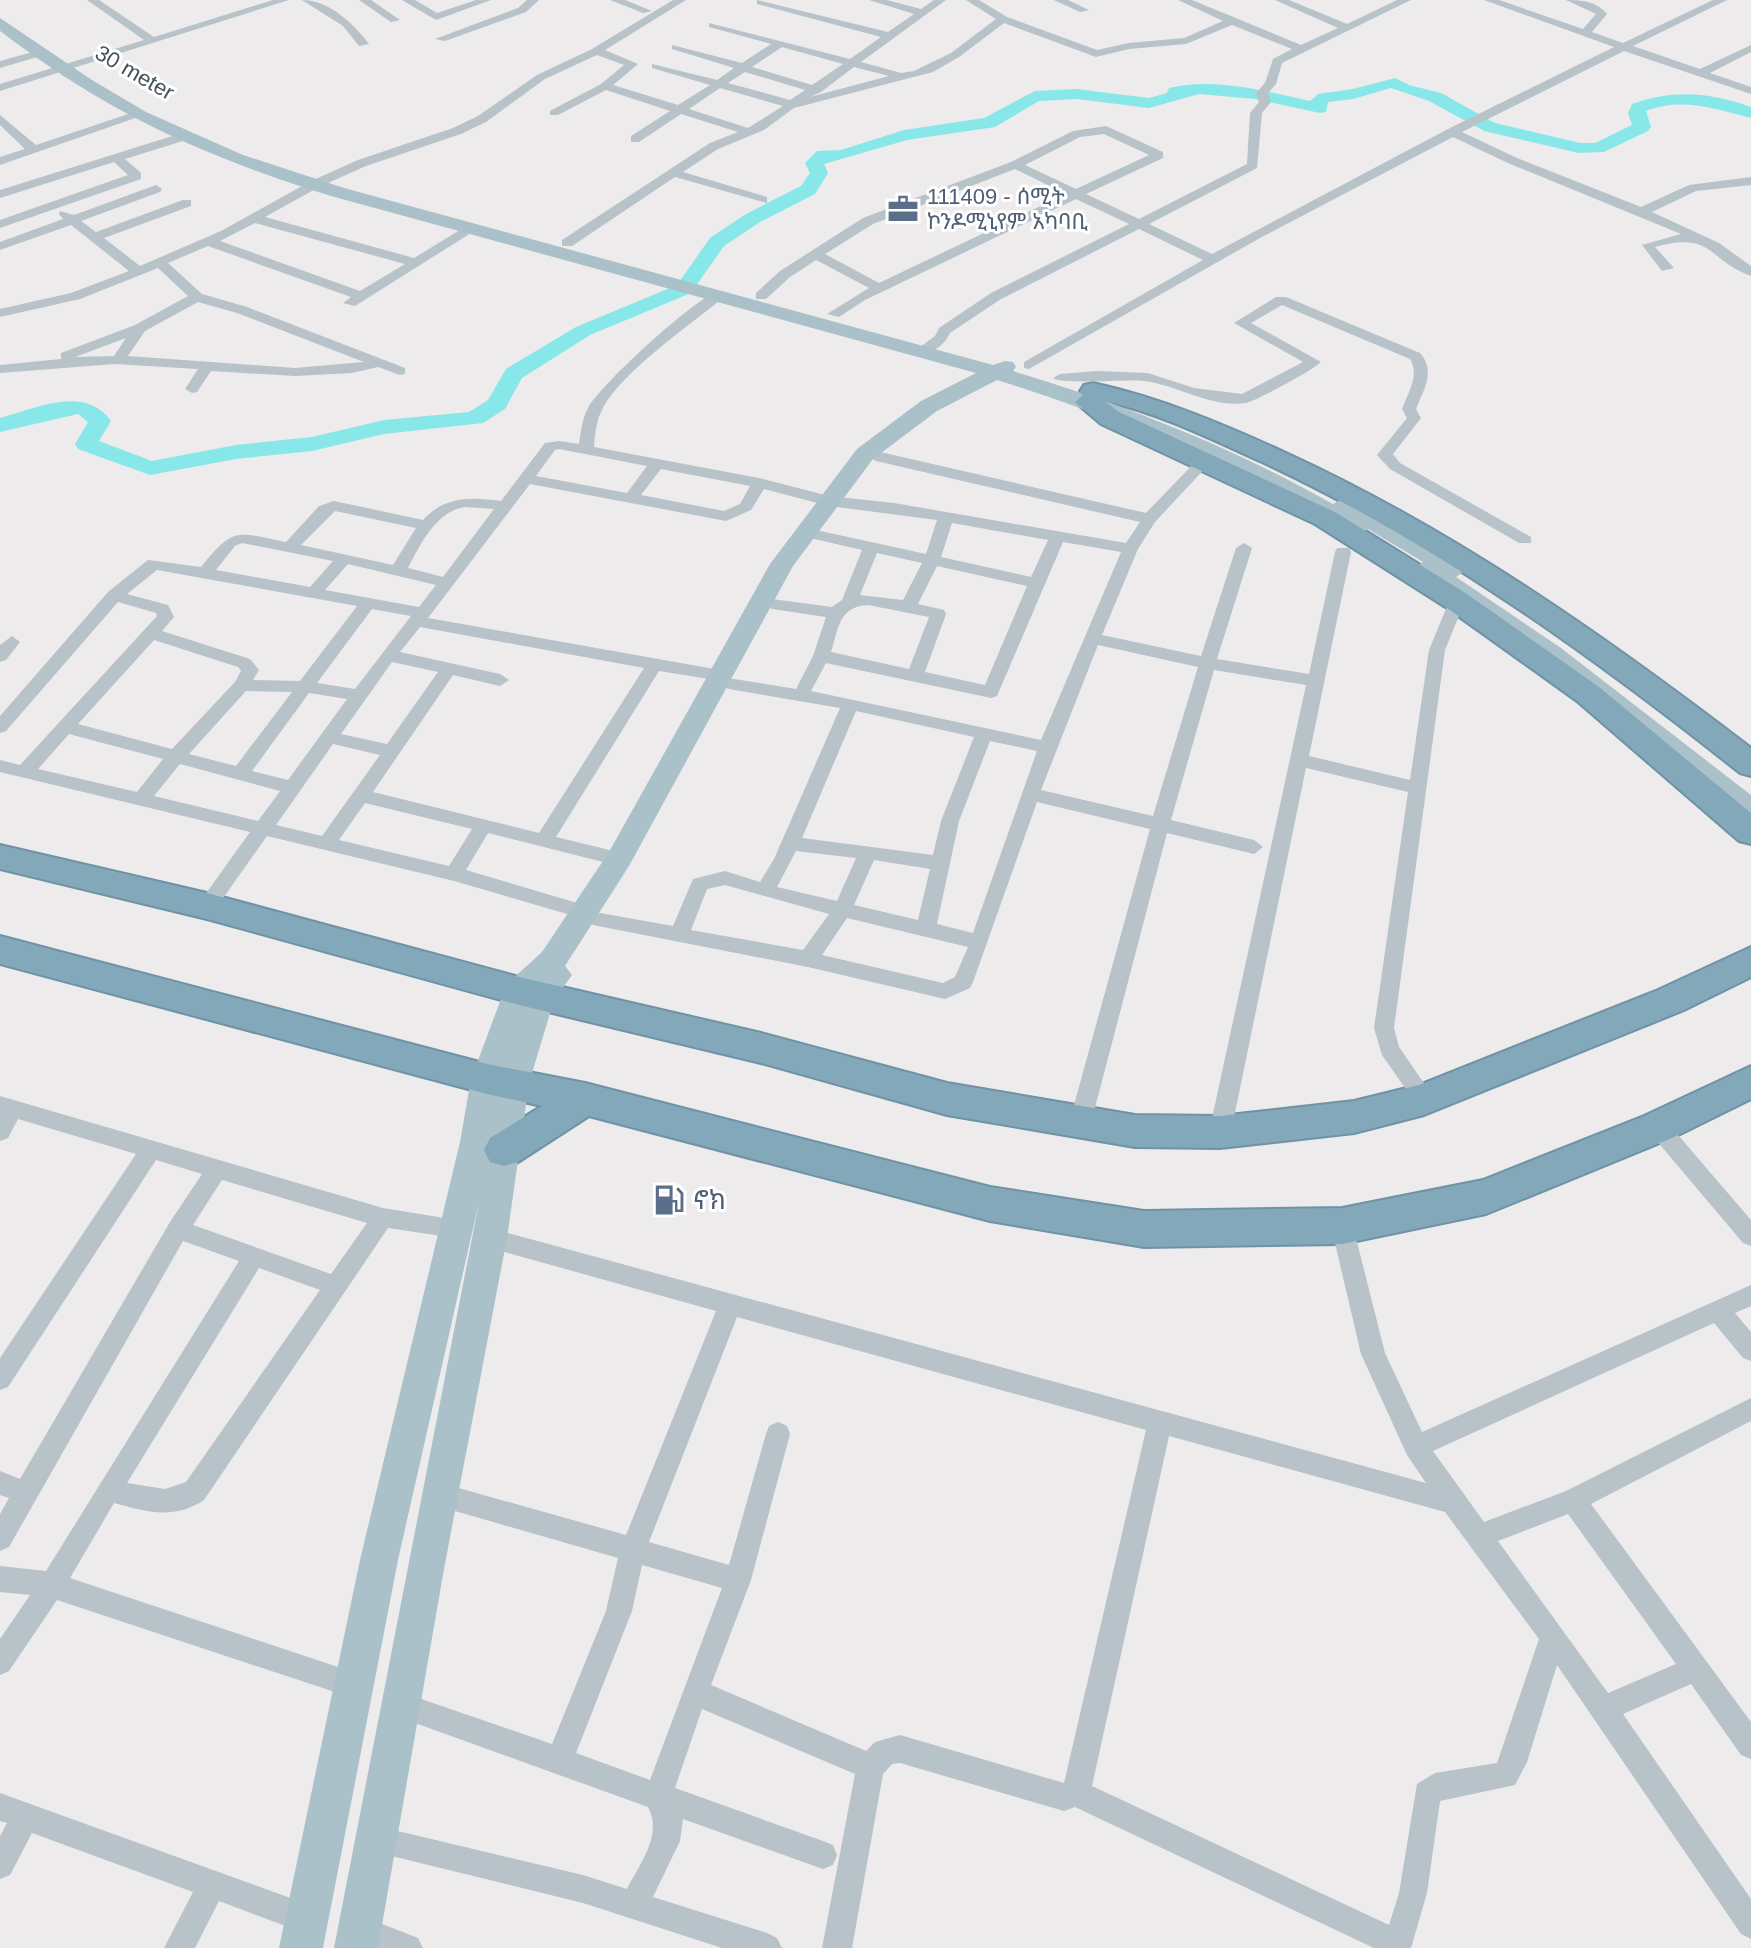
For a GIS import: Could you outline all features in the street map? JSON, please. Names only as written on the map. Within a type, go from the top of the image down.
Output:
[{"type":"highway","points":[[1091,396],[1110,418],[1325,518],[1457,601],[1588,694],[1751,832]]},
{"type":"highway","points":[[1091,396],[1131,400],[1207,427],[1310,472],[1395,517],[1639,676],[1751,765]]},
{"type":"highway","points":[[0,857],[207,906],[529,993],[761,1048],[947,1099],[1135,1131],[1220,1132],[1354,1117],[1424,1099],[1671,1000],[1751,961]]},
{"type":"highway","points":[[0,950],[500,1081],[585,1099],[990,1204],[1144,1229],[1342,1226],[1486,1197],[1658,1127],[1751,1081]]},
{"type":"highway","points":[[504,1150],[585,1099]]},
{"type":"main road","name":"30 meter","points":[[0,9],[70,67],[206,137],[323,181]]},
{"type":"main road","points":[[0,23],[40,53],[70,67],[138,115],[246,163],[567,243],[692,283],[834,314],[1013,368],[1220,444],[1398,535],[1505,602],[1624,689],[1751,789]]},
{"type":"main road","points":[[323,181],[473,228],[933,344],[964,374]]},
{"type":"main road","points":[[358,1939],[441,1495],[472,1233],[476,1142],[529,993],[592,916],[725,679],[782,564],[876,456],[921,420],[1013,368]]},
{"type":"main road","points":[[592,916],[619,859],[725,679],[865,454],[929,406],[964,374],[1013,368],[1060,378],[1091,396]]},
{"type":"main road","points":[[1126,410],[1323,506],[1488,607],[1623,706],[1751,810]]},
{"type":"main road","points":[[304,1933],[353,1685],[472,1233],[504,1150],[500,1081]]},
{"type":"main road","points":[[340,1754],[390,1757]]},
{"type":"street","points":[[92,0],[153,41]]},
{"type":"street","points":[[307,0],[347,24],[363,44]]},
{"type":"street","points":[[364,0],[395,20]]},
{"type":"street","points":[[412,1],[436,17],[486,0]]},
{"type":"street","points":[[441,39],[522,10],[535,0]]},
{"type":"street","points":[[615,0],[647,11]]},
{"type":"street","points":[[0,313],[75,296],[160,263],[256,219],[323,181],[382,154],[457,131],[482,119],[541,77],[596,51],[681,0]]},
{"type":"street","points":[[874,0],[924,13]]},
{"type":"street","points":[[567,243],[731,137],[750,132],[794,105],[941,0]]},
{"type":"street","points":[[971,0],[1003,19],[1096,54],[1129,46],[1186,41],[1232,21]]},
{"type":"street","points":[[1059,0],[1084,10]]},
{"type":"street","points":[[1183,0],[1301,49]]},
{"type":"street","points":[[1280,0],[1348,28]]},
{"type":"street","points":[[933,344],[944,331],[996,296],[1253,165],[1256,113],[1277,61],[1348,28],[1381,7],[1406,0]]},
{"type":"street","points":[[1489,0],[1751,91]]},
{"type":"street","points":[[1571,0],[1596,8],[1602,14],[1585,34]]},
{"type":"street","points":[[1013,368],[1207,257],[1709,0]]},
{"type":"street","points":[[1619,46],[1722,0]]},
{"type":"street","points":[[0,88],[276,1]]},
{"type":"street","points":[[761,2],[889,36]]},
{"type":"street","points":[[656,66],[794,105],[922,73],[940,64],[1003,19]]},
{"type":"street","points":[[713,25],[901,76]]},
{"type":"street","points":[[635,139],[779,44]]},
{"type":"street","points":[[676,47],[817,90]]},
{"type":"street","points":[[554,113],[605,86],[632,64],[596,51]]},
{"type":"street","points":[[0,65],[40,53]]},
{"type":"street","points":[[1701,73],[1747,53]]},
{"type":"street","points":[[605,86],[750,132]]},
{"type":"street","points":[[0,161],[138,115]]},
{"type":"street","points":[[1468,121],[1486,150],[1644,211],[1698,237],[1751,272]]},
{"type":"street","points":[[2,122],[33,149]]},
{"type":"street","points":[[761,296],[815,254],[876,217],[1015,165],[1077,134],[1106,130],[1159,155],[879,288],[834,314]]},
{"type":"street","points":[[0,194],[182,137]]},
{"type":"street","points":[[0,224],[137,176],[116,157]]},
{"type":"street","points":[[1015,165],[1207,257]]},
{"type":"street","points":[[673,173],[763,200]]},
{"type":"street","points":[[1644,211],[1693,188],[1751,181]]},
{"type":"street","points":[[21,187],[72,218],[138,271]]},
{"type":"street","points":[[0,246],[156,189]]},
{"type":"street","points":[[95,237],[187,203]]},
{"type":"street","points":[[256,219],[416,263]]},
{"type":"street","points":[[348,305],[473,228]]},
{"type":"street","points":[[1667,268],[1649,245],[1698,237]]},
{"type":"street","points":[[209,242],[362,296]]},
{"type":"street","points":[[815,254],[879,288]]},
{"type":"street","points":[[160,263],[197,297],[242,310],[400,371]]},
{"type":"street","points":[[586,450],[591,420],[601,399],[692,283]]},
{"type":"street","points":[[48,363],[140,328],[197,297]]},
{"type":"street","points":[[1060,378],[1097,375],[1148,377],[1192,392],[1244,399],[1314,362],[1241,323],[1281,300],[1415,356],[1421,363],[1422,375],[1409,409],[1414,418],[1412,426],[1388,445],[1385,455],[1395,466],[1525,540]]},
{"type":"street","points":[[118,360],[140,328]]},
{"type":"street","points":[[0,369],[118,360],[336,371],[379,363]]},
{"type":"street","points":[[192,389],[207,366]]},
{"type":"street","points":[[207,906],[388,655],[447,583],[550,446],[759,483],[835,501],[1130,549]]},
{"type":"street","points":[[876,456],[1149,519]]},
{"type":"street","points":[[0,766],[454,874],[592,916],[808,959],[945,991],[963,982],[980,942],[1047,747],[1130,549],[1149,519],[1205,460]]},
{"type":"street","points":[[631,498],[657,464]]},
{"type":"street","points":[[524,478],[726,516],[746,507],[759,483]]},
{"type":"street","points":[[397,573],[428,526],[452,505],[476,503],[503,506]]},
{"type":"street","points":[[289,548],[325,509],[334,506],[428,526]]},
{"type":"street","points":[[908,607],[932,560],[946,518]]},
{"type":"street","points":[[816,535],[1036,583]]},
{"type":"street","points":[[821,656],[991,692],[1057,537]]},
{"type":"street","points":[[204,574],[235,539],[344,558],[447,583]]},
{"type":"street","points":[[850,600],[871,547]]},
{"type":"street","points":[[1080,1123],[1159,823],[1244,548]]},
{"type":"street","points":[[1220,1132],[1343,552]]},
{"type":"street","points":[[313,594],[344,558]]},
{"type":"street","points":[[3,719],[114,596],[154,564],[368,603],[419,617],[1047,747]]},
{"type":"street","points":[[24,772],[166,617],[162,609],[114,596]]},
{"type":"street","points":[[801,695],[821,656],[836,613],[841,605],[850,600],[866,599],[938,614],[915,676]]},
{"type":"street","points":[[1424,1099],[1389,1049],[1384,1028],[1437,650],[1457,601]]},
{"type":"street","points":[[240,774],[368,603]]},
{"type":"street","points":[[772,604],[836,613]]},
{"type":"street","points":[[142,799],[175,757],[242,685],[250,670],[244,663],[152,634]]},
{"type":"street","points":[[1093,638],[1206,663],[1316,681]]},
{"type":"street","points":[[0,656],[12,642]]},
{"type":"street","points":[[388,655],[500,680]]},
{"type":"street","points":[[545,839],[655,664]]},
{"type":"street","points":[[327,843],[449,669]]},
{"type":"street","points":[[242,685],[305,687],[359,695]]},
{"type":"street","points":[[765,891],[850,704]]},
{"type":"street","points":[[66,727],[293,788]]},
{"type":"street","points":[[926,928],[938,863],[950,821],[984,733]]},
{"type":"street","points":[[329,737],[391,751]]},
{"type":"street","points":[[1299,760],[1418,788]]},
{"type":"street","points":[[1031,794],[1254,847]]},
{"type":"street","points":[[360,795],[619,859]]},
{"type":"street","points":[[454,874],[483,826]]},
{"type":"street","points":[[789,843],[938,863]]},
{"type":"street","points":[[808,959],[843,909],[868,852]]},
{"type":"street","points":[[679,934],[700,884],[725,878],[765,891],[980,942]]},
{"type":"street","points":[[0,1132],[6,1107],[383,1218],[472,1233],[1453,1502]]},
{"type":"street","points":[[1658,1127],[1751,1236]]},
{"type":"street","points":[[0,1379],[152,1148]]},
{"type":"street","points":[[0,1538],[178,1229],[218,1168]]},
{"type":"street","points":[[108,1490],[171,1503],[184,1500],[195,1491],[383,1218]]},
{"type":"street","points":[[1342,1226],[1373,1354],[1416,1447],[1553,1636],[1751,1924]]},
{"type":"street","points":[[178,1229],[334,1285]]},
{"type":"street","points":[[0,1662],[52,1585],[255,1255]]},
{"type":"street","points":[[1416,1447],[1751,1295]]},
{"type":"street","points":[[560,1759],[619,1611],[633,1550],[730,1305]]},
{"type":"street","points":[[1717,1309],[1751,1350]]},
{"type":"street","points":[[1480,1536],[1573,1500],[1751,1409]]},
{"type":"street","points":[[1076,1793],[1160,1423]]},
{"type":"street","points":[[634,1905],[666,1841],[669,1817],[658,1798],[738,1580],[778,1434]]},
{"type":"street","points":[[0,1483],[26,1493]]},
{"type":"street","points":[[441,1495],[738,1580]]},
{"type":"street","points":[[1573,1500],[1751,1745]]},
{"type":"street","points":[[0,1579],[52,1585],[353,1685]]},
{"type":"street","points":[[837,1948],[870,1767],[885,1752],[900,1749],[1064,1797],[1076,1793],[1398,1946],[1413,1893],[1427,1794],[1435,1787],[1505,1775],[1513,1762],[1553,1636]]},
{"type":"street","points":[[1603,1709],[1695,1669]]},
{"type":"street","points":[[695,1692],[870,1767]]},
{"type":"street","points":[[401,1705],[823,1855]]},
{"type":"street","points":[[0,1865],[13,1812],[212,1885],[304,1933]]},
{"type":"street","points":[[377,1840],[583,1889],[767,1948]]},
{"type":"street","points":[[179,1948],[212,1885]]},
{"type":"street","points":[[358,1939],[408,1948]]},
{"type":"waterway","points":[[0,425],[65,408],[83,407],[100,421],[86,444],[150,468],[236,452],[312,444],[384,427],[475,418],[497,404],[514,374],[583,331],[684,289],[717,242],[753,218],[808,190],[819,173],[814,163],[823,155],[843,155],[904,135],[989,123],[1035,96],[1077,94],[1149,103],[1178,96],[1175,92],[1199,89],[1255,94],[1320,108],[1319,99],[1395,83],[1403,89],[1435,97],[1490,127],[1535,135],[1579,148],[1598,148],[1642,127],[1638,108],[1652,103],[1695,98],[1751,113]]},
{"type":"place","name":"111409 - ሰሚት ኮንዶሚኒየም አካባቢ","points":[[903,209]]},
{"type":"place","name":"ኖክ","points":[[669,1200]]}]
